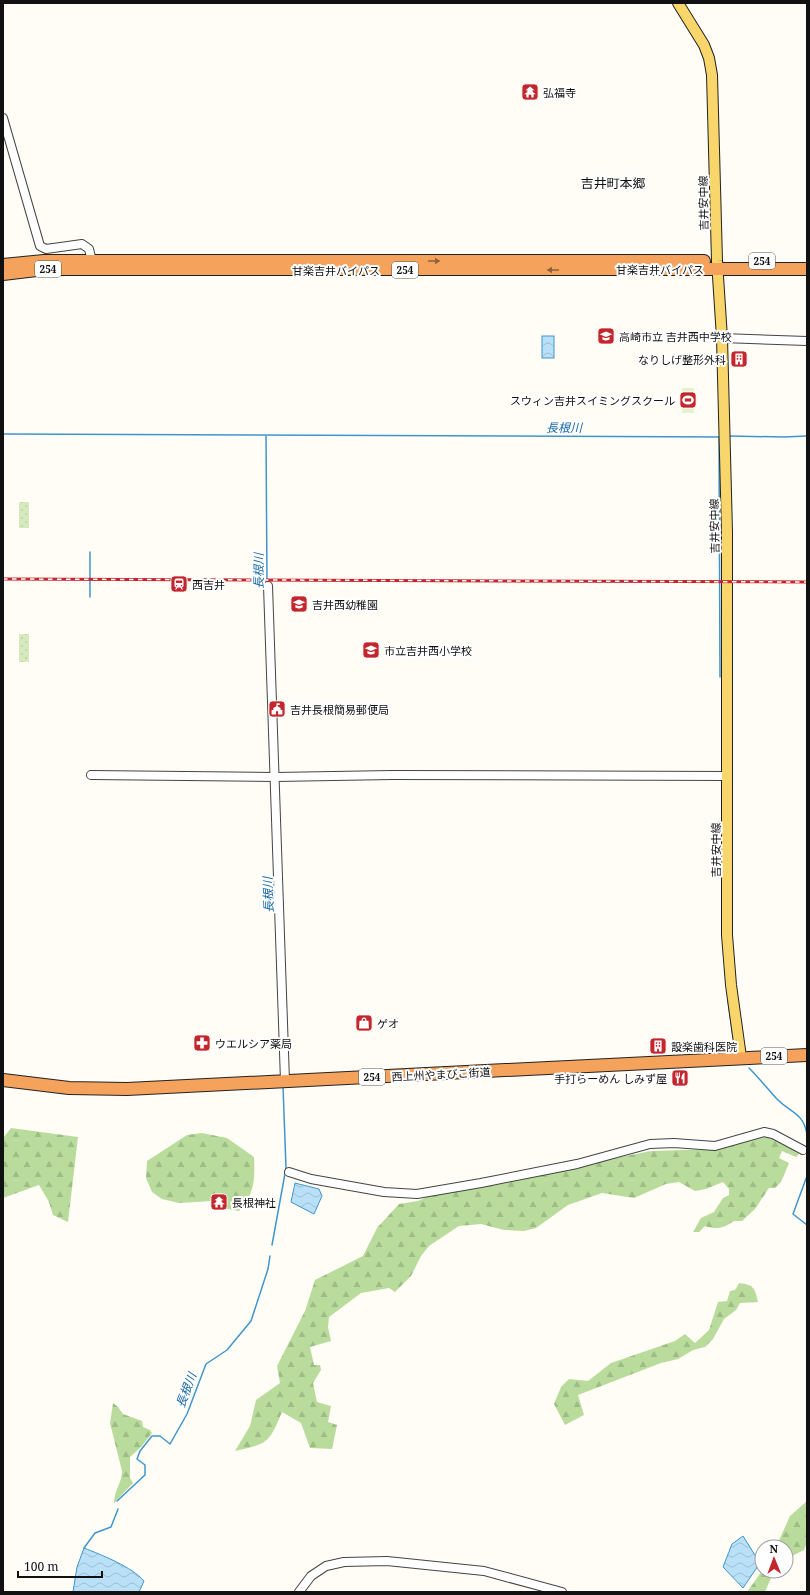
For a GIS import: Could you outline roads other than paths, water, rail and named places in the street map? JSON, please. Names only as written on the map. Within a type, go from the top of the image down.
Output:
[{"type":"highway","name":"254","points":[[718,265],[807,260]]},
{"type":"highway","name":"甘楽吉井バイパス","points":[[3,265],[44,261],[93,265],[718,265]]},
{"type":"highway","name":"甘楽吉井バイパス","points":[[3,274],[93,265]]},
{"type":"highway","name":"254","points":[[718,265],[807,269]]},
{"type":"highway","name":"西上州やまびこ街道","points":[[3,1080],[96,1090],[741,1057],[807,1055]]},
{"type":"main road","name":"吉井安中線","points":[[678,3],[704,45],[711,67],[714,117],[727,539],[728,964],[741,1057]]},
{"type":"street","points":[[3,118],[40,246],[46,249],[82,244],[89,249],[93,265]]},
{"type":"street","points":[[722,338],[807,341]]},
{"type":"street","points":[[268,586],[285,1081]]},
{"type":"street","points":[[91,775],[275,777],[392,775],[728,776]]},
{"type":"street","points":[[289,1172],[311,1179],[384,1192],[417,1194],[577,1164],[650,1144],[674,1143],[715,1146],[764,1132],[773,1134],[803,1150]]},
{"type":"street","points":[[299,1592],[311,1576],[326,1566],[344,1562],[373,1561],[474,1569],[505,1575],[562,1592]]},
{"type":"water","points":[[542,336],[554,336],[554,358],[542,358]]},
{"type":"water","points":[[295,1183],[319,1189],[322,1196],[314,1214],[291,1202]]},
{"type":"water","points":[[743,1536],[754,1553],[754,1572],[743,1588],[723,1567],[732,1544]]},
{"type":"water","points":[[84,1548],[116,1562],[139,1576],[144,1581],[139,1592],[73,1592],[77,1567]]},
{"type":"waterway","name":"長根川","points":[[3,434],[721,437]]},
{"type":"waterway","name":"長根川","points":[[266,436],[267,583]]},
{"type":"waterway","name":"長根川","points":[[729,436],[807,436]]},
{"type":"waterway","points":[[719,437],[720,677]]},
{"type":"waterway","points":[[90,552],[90,597]]},
{"type":"waterway","points":[[728,1001],[733,1037]]},
{"type":"waterway","points":[[749,1068],[781,1103],[799,1117],[807,1134]]},
{"type":"waterway","name":"長根川","points":[[272,1245],[286,1168],[283,1086]]},
{"type":"waterway","points":[[807,1176],[793,1214],[807,1225]]},
{"type":"waterway","name":"長根川","points":[[117,1501],[145,1475],[145,1465],[137,1459],[140,1451],[152,1436],[160,1436],[170,1444],[187,1414],[206,1364],[227,1350],[251,1321],[268,1269],[270,1256]]},
{"type":"waterway","name":"長根川","points":[[84,1548],[95,1533],[111,1527],[118,1509]]},
{"type":"railway","points":[[3,579],[807,582]]},
{"type":"place","name":"弘福寺","points":[[530,92]]},
{"type":"place","name":"高崎市立 吉井西中学校","points":[[606,336]]},
{"type":"place","name":"なりしげ整形外科","points":[[739,359]]},
{"type":"place","name":"スウィン吉井スイミングスクール","points":[[688,400]]},
{"type":"place","name":"西吉井","points":[[179,584]]},
{"type":"place","name":"吉井西幼稚園","points":[[299,604]]},
{"type":"place","name":"市立吉井西小学校","points":[[371,650]]},
{"type":"place","name":"吉井長根簡易郵便局","points":[[277,709]]},
{"type":"place","name":"ゲオ","points":[[364,1023]]},
{"type":"place","name":"ウエルシア薬局","points":[[202,1043]]},
{"type":"place","name":"設楽歯科医院","points":[[658,1046]]},
{"type":"place","name":"手打らーめん しみず屋","points":[[680,1078]]},
{"type":"place","name":"長根神社","points":[[219,1202]]},
{"type":"district","name":"吉井町本郷","points":[[613,183]]}]
